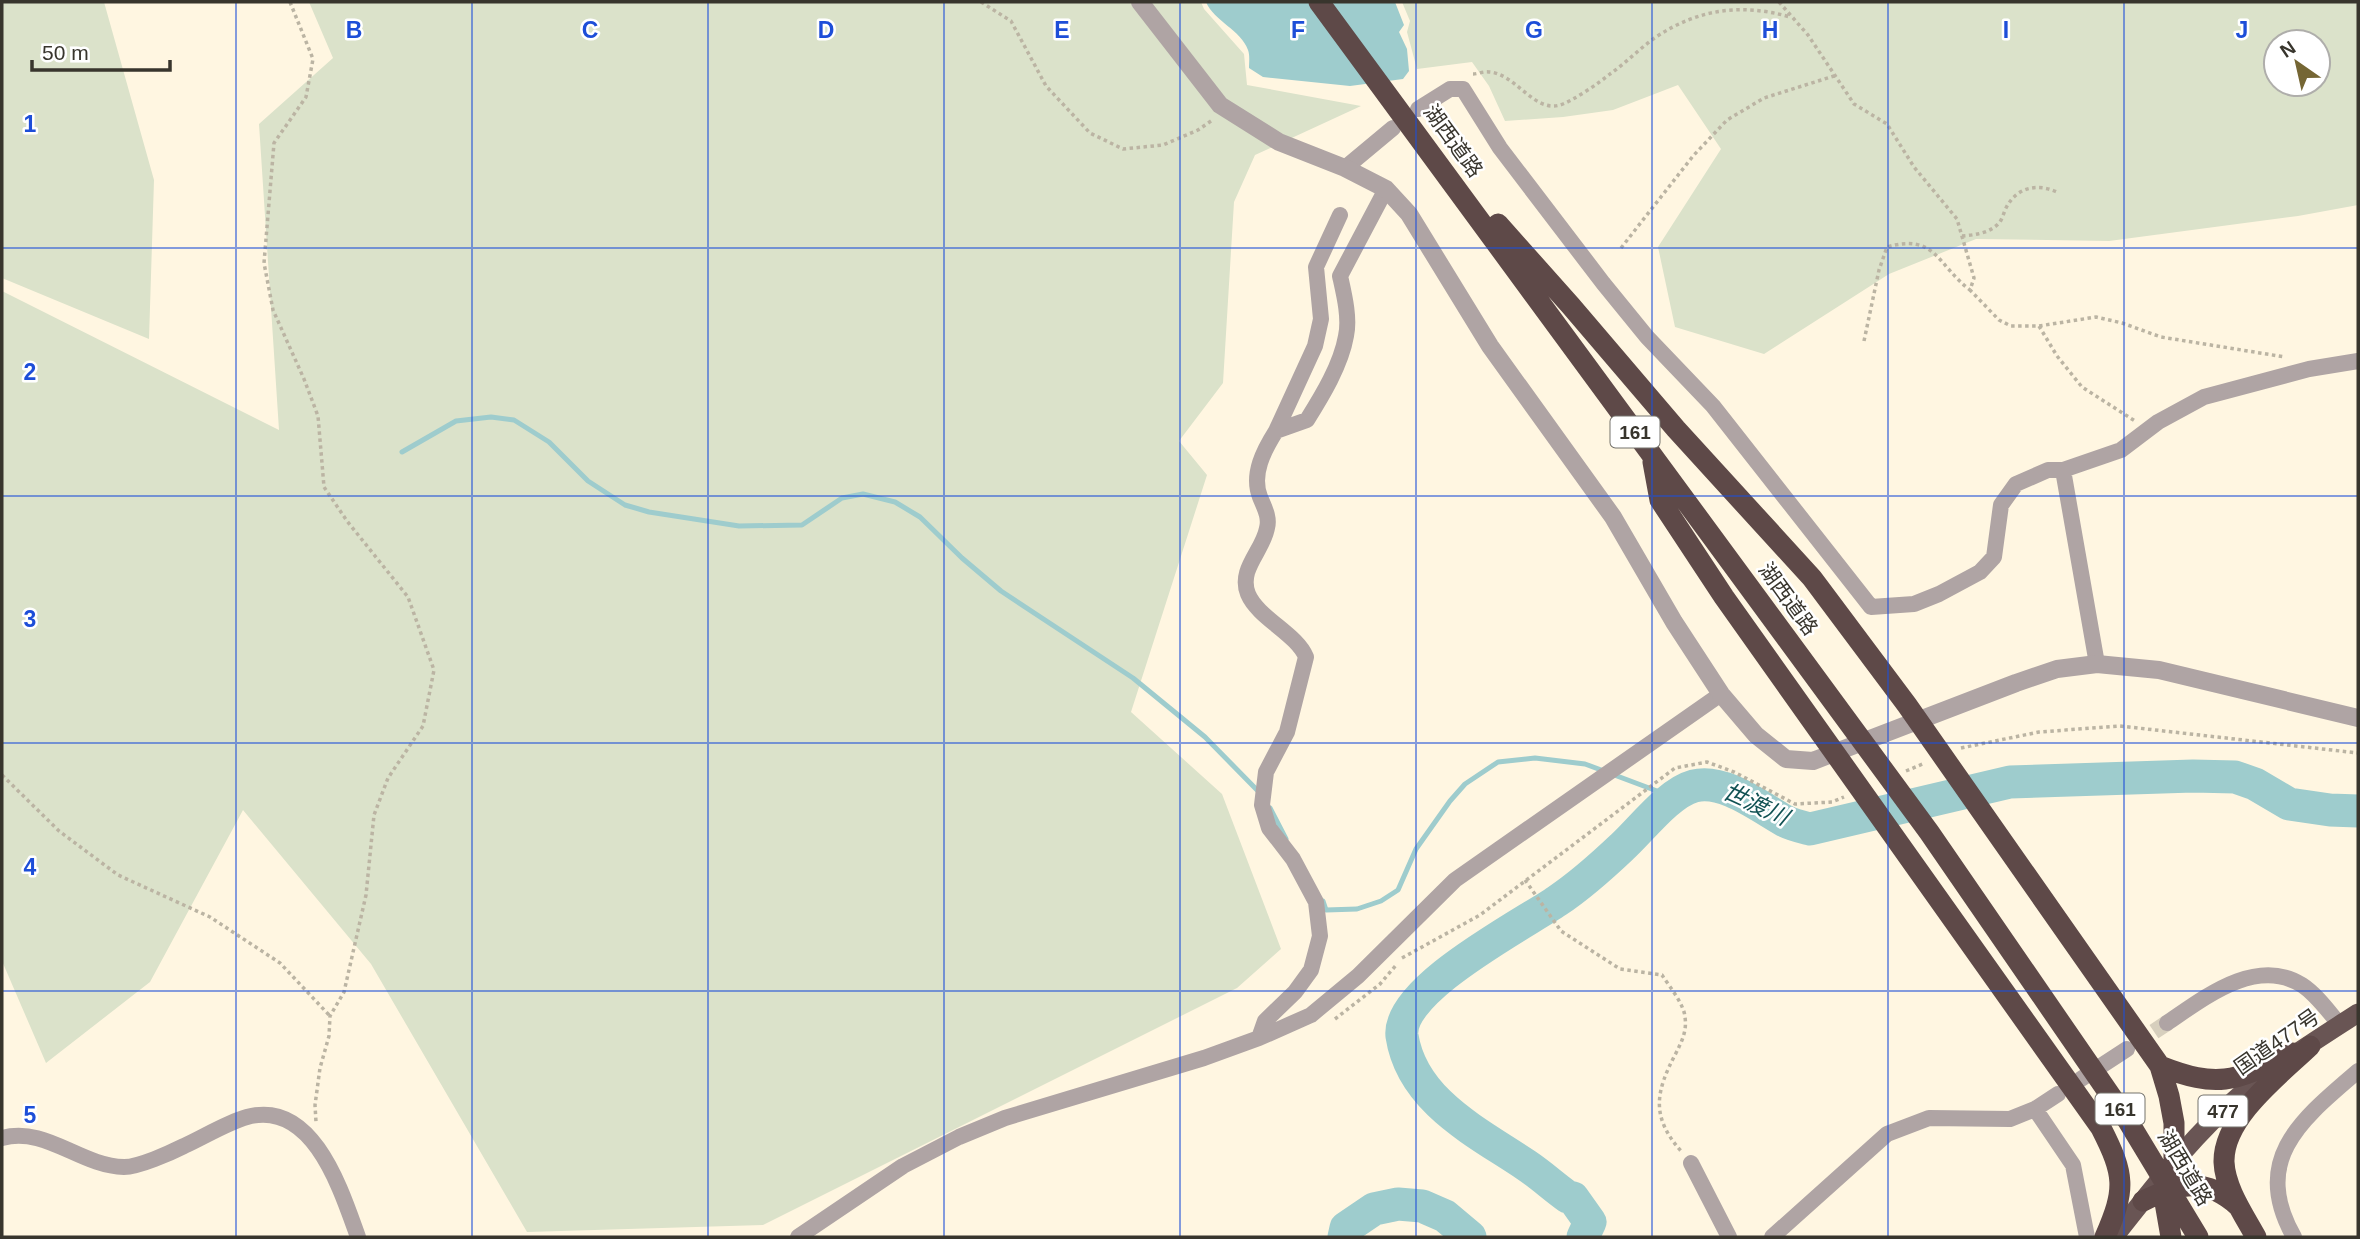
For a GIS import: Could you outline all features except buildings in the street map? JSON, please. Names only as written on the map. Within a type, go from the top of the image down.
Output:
[{"type":"highway","name":"湖西道路","points":[[1319,2],[1929,832],[2122,1112],[2198,1237]]},
{"type":"highway","points":[[1419,136],[1571,306],[1676,429],[1812,578],[1907,705],[2160,1066],[2174,1123],[2174,1161],[2163,1191],[2171,1237]]},
{"type":"highway","points":[[1651,454],[1660,500],[1724,597],[2101,1128],[2118,1161],[2120,1180],[2116,1210],[2105,1237]]},
{"type":"highway","name":"国道477号","points":[[2114,1237],[2174,1161],[2236,1098],[2269,1072],[2358,1013]]},
{"type":"highway","points":[[2160,1066],[2200,1080],[2228,1079],[2263,1068],[2310,1045]]},
{"type":"highway","points":[[2256,1237],[2240,1208],[2224,1161],[2227,1142],[2234,1125],[2256,1097],[2310,1045]]},
{"type":"highway","points":[[2101,1128],[2133,1154],[2174,1161]]},
{"type":"highway","points":[[2143,1200],[2182,1186],[2203,1186],[2224,1194],[2240,1208]]},
{"type":"street","points":[[1140,2],[1220,105],[1279,142],[1345,168],[1386,189],[1409,214],[1489,346],[1613,517],[1674,622],[1721,694],[1756,735],[1786,759],[1813,761],[2016,683],[2057,669],[2097,664],[2159,670],[2358,718]]},
{"type":"street","points":[[1345,168],[1404,117],[1450,89],[1462,89],[1500,148],[1603,283],[1647,337],[1713,406],[1871,607],[1914,604],[1980,572],[1994,557],[2001,505],[2016,484],[2048,470],[2063,470],[2121,450],[2158,422],[2204,397],[2309,369],[2358,361]]},
{"type":"street","points":[[1276,431],[1307,420],[1319,402],[1347,335],[1340,276],[1386,189]]},
{"type":"street","points":[[1259,1038],[1265,1021],[1295,992],[1311,970],[1321,936],[1316,902],[1293,859],[1269,828],[1262,805],[1266,772],[1287,732],[1306,657],[1304,651],[1283,633],[1249,596],[1244,579],[1268,525],[1259,495],[1259,463],[1315,346],[1321,319],[1316,267],[1340,215]]},
{"type":"street","points":[[2063,470],[2097,664]]},
{"type":"street","points":[[797,1237],[903,1166],[959,1137],[1005,1118],[1204,1058],[1311,1015],[1358,976],[1455,880],[1721,694]]},
{"type":"street","points":[[2167,1023],[2207,996],[2238,981],[2272,975],[2304,986],[2340,1025]]},
{"type":"street","points":[[2081,1079],[2127,1049]]},
{"type":"street","points":[[2294,1237],[2279,1202],[2276,1178],[2282,1152],[2309,1114],[2358,1071]]},
{"type":"street","points":[[1772,1237],[1887,1134],[1929,1118],[2010,1118],[2035,1109],[2058,1094]]},
{"type":"street","points":[[2035,1109],[2073,1165],[2087,1237]]},
{"type":"street","points":[[2,1138],[28,1135],[44,1139],[103,1165],[127,1167],[174,1151],[245,1117],[281,1116],[303,1129],[318,1147],[344,1198],[358,1237]]},
{"type":"street","points":[[1691,1163],[1729,1237]]},
{"type":"path","points":[[290,2],[313,59],[306,97],[274,143],[264,263],[273,310],[318,416],[324,487],[347,521],[408,597],[434,670],[423,726],[388,778],[374,815],[366,895],[344,992],[330,1016],[329,1036],[320,1068],[315,1104],[318,1147]]},
{"type":"path","points":[[981,2],[1011,21],[1046,86],[1090,133],[1123,149],[1163,145],[1198,130],[1227,110]]},
{"type":"path","points":[[1779,2],[1808,35],[1854,104],[1887,124],[1914,167],[1956,219],[1974,278],[1970,290]]},
{"type":"path","points":[[1450,89],[1462,76],[1490,72],[1510,79],[1527,95],[1544,105],[1558,106],[1598,84],[1671,28],[1705,13],[1764,10],[1792,18]]},
{"type":"path","points":[[1621,248],[1693,156],[1727,120],[1764,98],[1834,76]]},
{"type":"path","points":[[1962,236],[1982,234],[2000,223],[2014,196],[2028,188],[2045,186],[2059,193]]},
{"type":"path","points":[[1864,341],[1879,270],[1887,247],[1906,242],[1928,248],[1999,320],[2011,326],[2039,326],[2096,317],[2161,337],[2295,359]]},
{"type":"path","points":[[2039,326],[2057,356],[2082,387],[2131,416],[2146,431]]},
{"type":"path","points":[[1956,750],[1969,745],[2039,732],[2120,726],[2358,753]]},
{"type":"path","points":[[1894,776],[1932,761]]},
{"type":"path","points":[[1329,1023],[1380,984],[1402,958],[1480,915],[1675,768],[1707,762],[1734,772],[1795,804],[1832,802],[1844,797]]},
{"type":"path","points":[[2,775],[59,831],[118,875],[210,917],[280,963],[330,1016]]},
{"type":"path","points":[[1525,880],[1561,931],[1620,969],[1662,975],[1680,1004],[1685,1014],[1685,1034],[1664,1076],[1658,1107],[1667,1135],[1691,1163]]},
{"type":"green space","points":[[2,2],[104,2],[154,180],[149,339],[2,278]]},
{"type":"green space","points":[[309,2],[1201,2],[1204,9],[1244,54],[1247,85],[1361,106],[1255,155],[1234,202],[1223,383],[1179,441],[1207,475],[1131,712],[1222,794],[1281,949],[1237,988],[763,1225],[527,1232],[371,964],[243,810],[150,982],[46,1063],[2,961],[2,291],[279,430],[259,124],[333,58]]},
{"type":"green space","points":[[1402,2],[2358,2],[2358,205],[2298,216],[2109,241],[1976,239],[1889,274],[1764,354],[1675,327],[1658,247],[1721,149],[1678,85],[1613,110],[1505,121],[1489,86],[1472,62],[1417,69],[1407,32],[1410,21]]},
{"type":"water","points":[[1206,2],[1395,2],[1404,25],[1399,32],[1407,49],[1409,71],[1403,79],[1350,86],[1263,77],[1249,68],[1249,52],[1245,43],[1215,15]]},
{"type":"waterway","points":[[402,452],[456,421],[491,417],[514,420],[549,442],[588,481],[625,505],[649,512],[739,526],[802,525],[842,498],[863,494],[895,502],[920,517],[1001,591],[1133,678],[1205,737],[1258,791]]},
{"type":"waterway","points":[[1323,901],[1326,910],[1357,909],[1381,901],[1398,890],[1416,849],[1450,801],[1465,784],[1498,762],[1535,758],[1585,764],[1673,797]]},
{"type":"waterway","name":"世渡川","points":[[1583,1237],[1590,1222],[1573,1198],[1468,1127],[1433,1097],[1408,1059],[1402,1036],[1406,1018],[1419,999],[1439,979],[1590,876],[1665,804],[1684,790],[1694,786],[1717,786],[1741,795],[1788,822],[1810,829],[2010,782],[2235,777],[2255,784],[2289,804],[2358,811]]},
{"type":"waterway","points":[[1270,808],[1286,839]]},
{"type":"waterway","name":"世渡川","points":[[1344,1237],[1346,1228],[1374,1209],[1398,1204],[1422,1206],[1445,1216],[1470,1237]]},
{"type":"tunnel","points":[[2134,1045],[2167,1023]]}]
